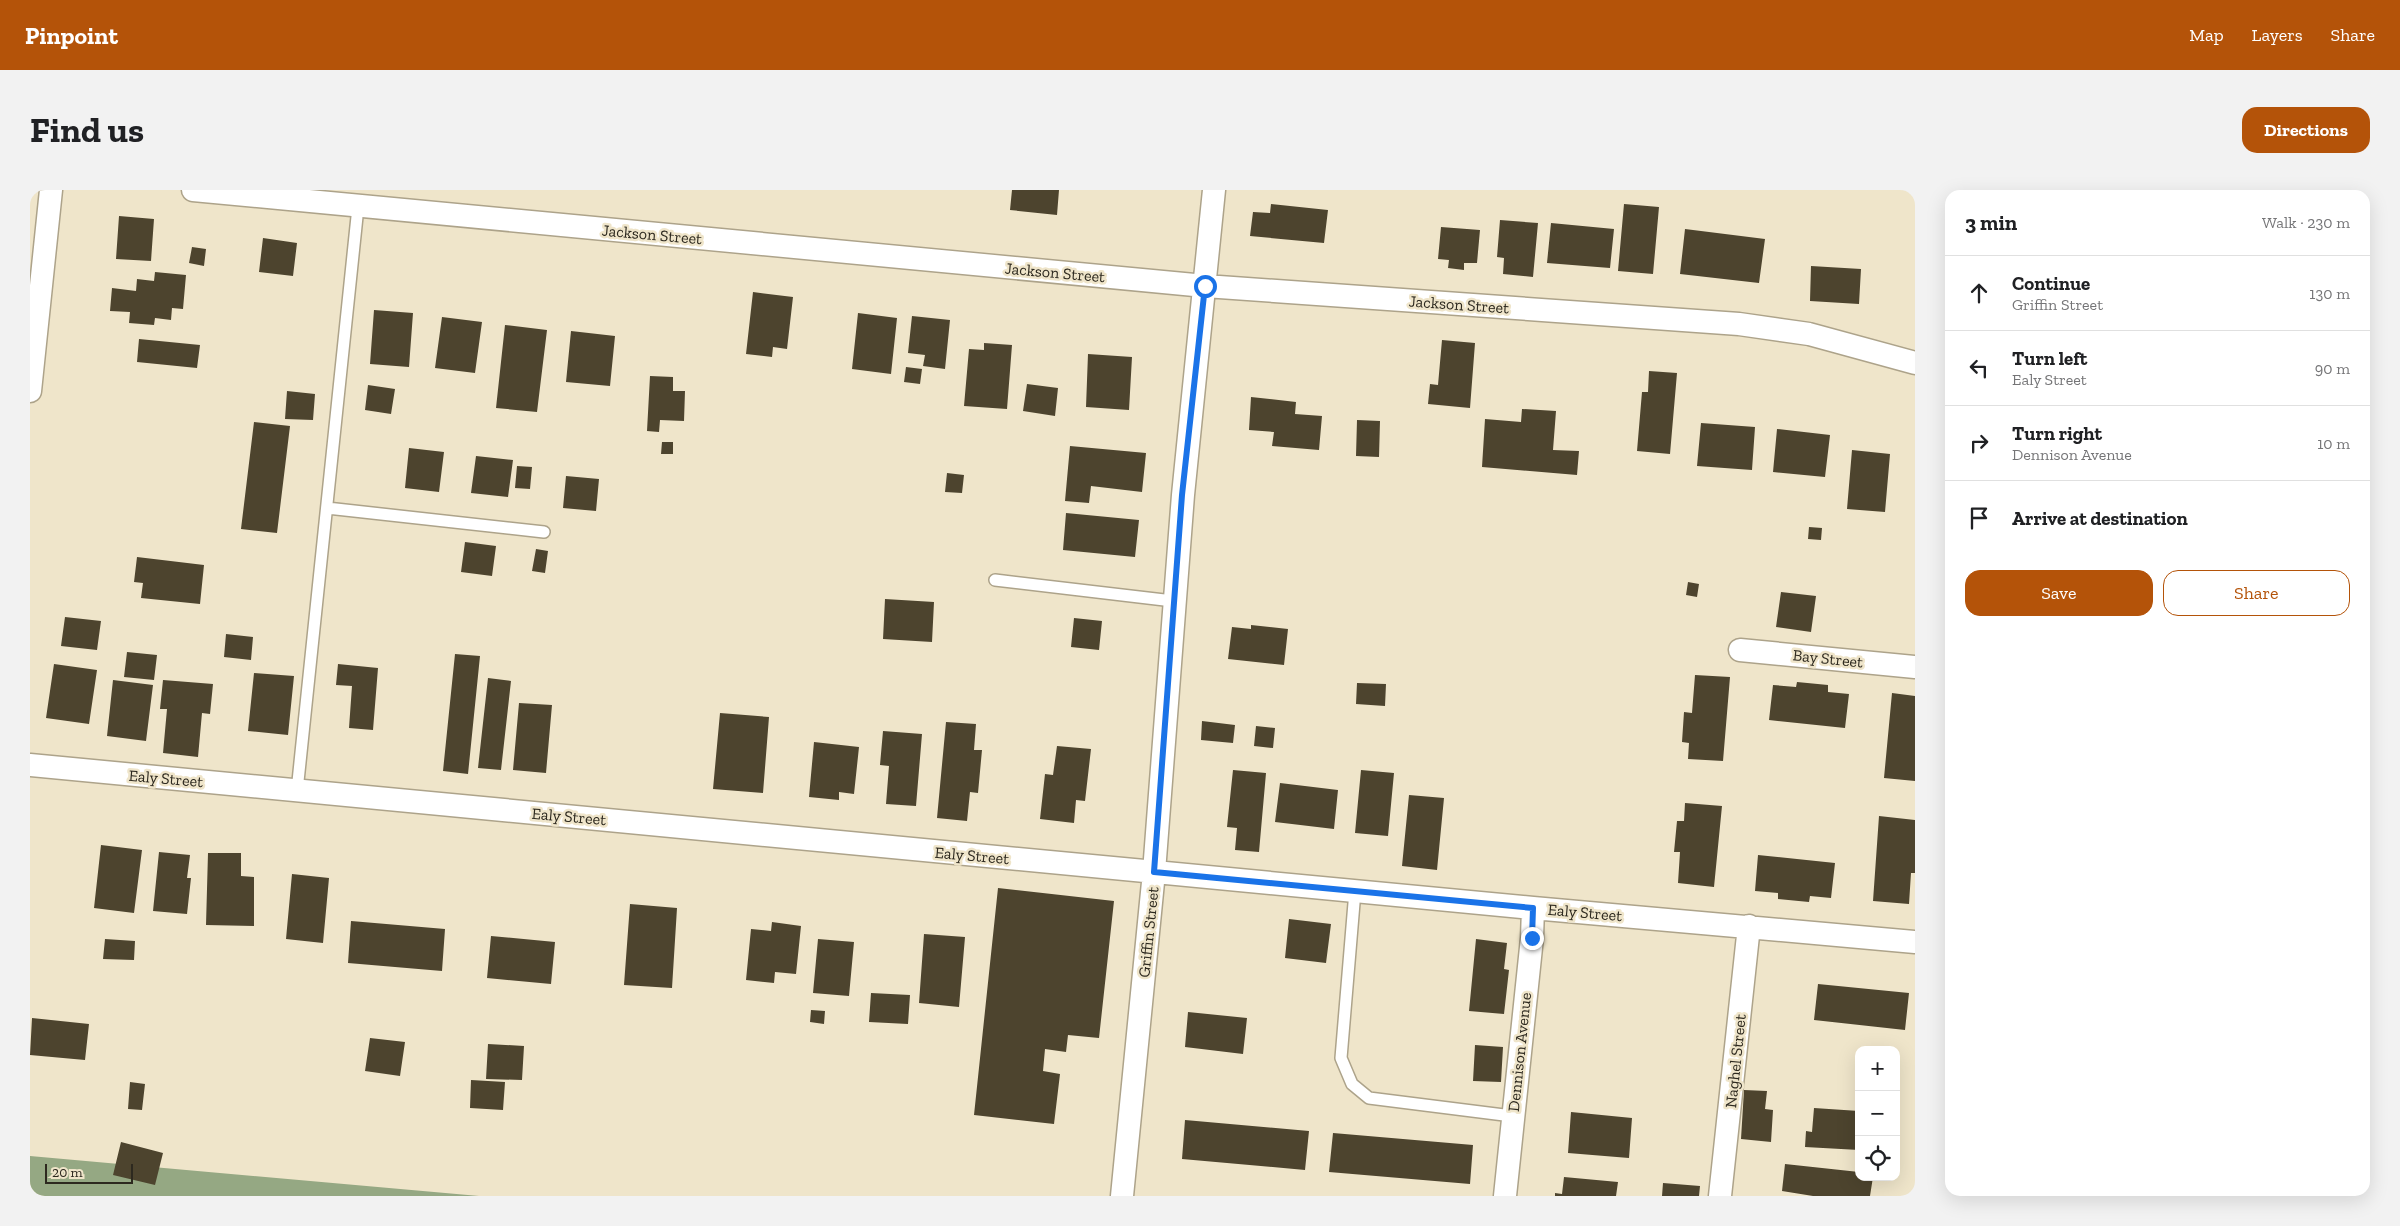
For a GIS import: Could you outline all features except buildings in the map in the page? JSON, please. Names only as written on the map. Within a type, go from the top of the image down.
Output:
[{"type":"street","points":[[30,392],[50,190]]},
{"type":"street","name":"Jackson Street","points":[[192,190],[1205,286],[1739,324],[1809,334],[1915,362]]},
{"type":"street","name":"Griffin Street","points":[[1122,1196],[1154,872],[1173,601],[1214,190]]},
{"type":"street","name":"Bay Street","points":[[1740,650],[1915,667]]},
{"type":"street","name":"Ealy Street","points":[[30,765],[1533,908],[1915,942]]},
{"type":"street","name":"Dennison Avenue","points":[[1505,1196],[1532,938],[1533,908]]},
{"type":"street","name":"Naghel Street","points":[[1720,1196],[1749,926]]},
{"type":"lane","points":[[297,791],[358,207]]},
{"type":"lane","points":[[326,508],[544,532]]},
{"type":"lane","points":[[995,580],[1173,601]]},
{"type":"lane","points":[[1355,891],[1341,1058],[1352,1084],[1368,1098],[1512,1116]]},
{"type":"green space","points":[[30,1156],[479,1196],[30,1196]]},
{"type":"route","points":[[1205,286],[1182,495],[1154,872],[1533,908],[1532,938]]}]
